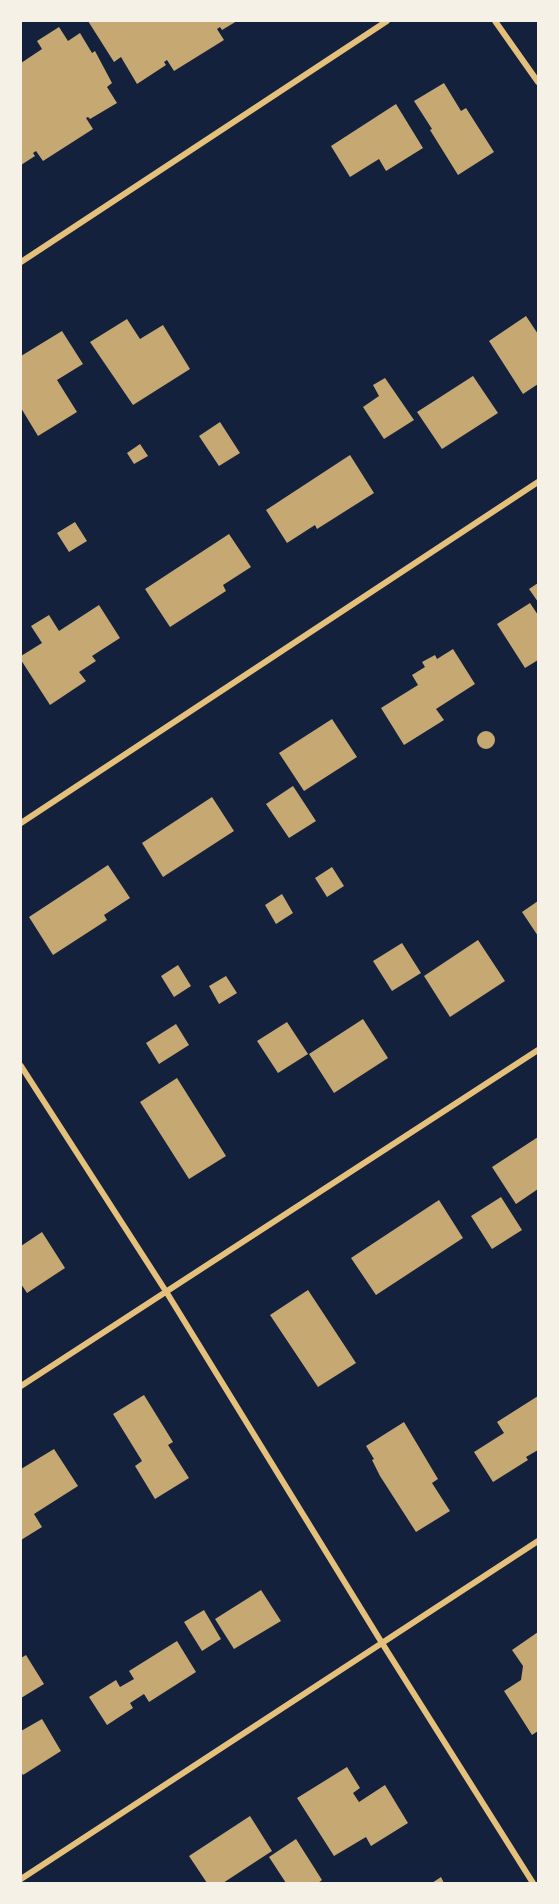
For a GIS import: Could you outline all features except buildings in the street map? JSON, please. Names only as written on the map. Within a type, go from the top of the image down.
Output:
[{"type":"street","points":[[21,262],[387,21]]},
{"type":"street","points":[[495,21],[538,82]]},
{"type":"street","points":[[21,823],[538,482]]},
{"type":"street","points":[[21,1386],[538,1050]]},
{"type":"street","points":[[21,1066],[167,1293],[382,1643],[533,1883]]},
{"type":"street","points":[[21,1881],[538,1541]]}]
